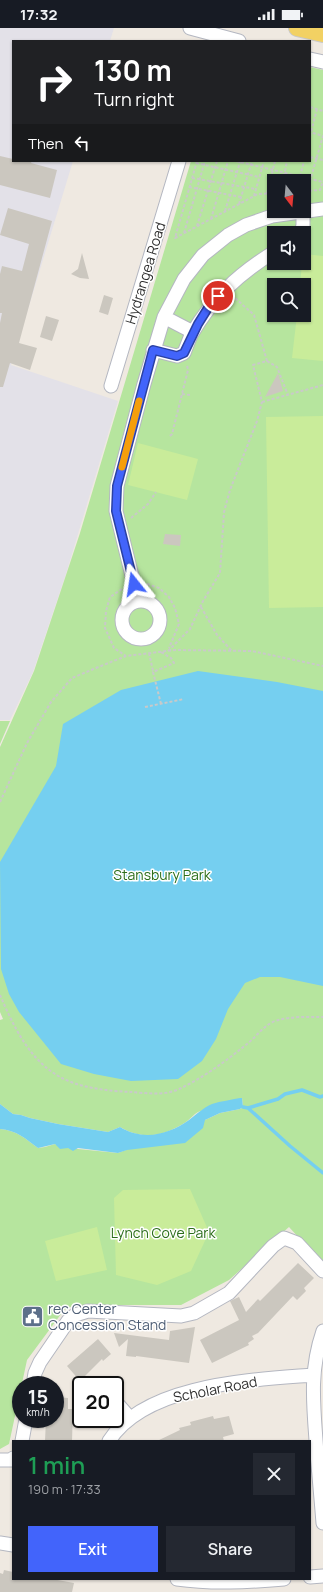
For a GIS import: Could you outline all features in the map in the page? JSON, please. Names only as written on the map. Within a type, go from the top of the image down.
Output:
[{"type":"main road","points":[[297,28],[323,34]]},
{"type":"street","points":[[190,28],[213,38],[230,40]]},
{"type":"street","points":[[311,59],[323,62]]},
{"type":"street","name":"Hydrangea Road","points":[[111,386],[179,162]]},
{"type":"street","points":[[311,211],[323,209]]},
{"type":"street","points":[[137,601],[116,511],[117,486],[153,350],[164,317],[184,279],[203,255],[228,235],[246,225],[267,217]]},
{"type":"street","points":[[153,350],[177,356],[184,353],[191,335],[208,308],[250,267],[267,256]]},
{"type":"street","points":[[164,317],[189,330],[191,335]]},
{"type":"street","points":[[34,1376],[40,1362],[68,1321],[81,1313],[104,1312],[181,1316],[194,1313],[229,1293],[273,1246],[284,1238],[297,1244],[323,1271]]},
{"type":"street","points":[[323,1331],[316,1351],[313,1375],[314,1416],[323,1523]]},
{"type":"street","name":"Scholar Road","points":[[110,1440],[130,1418],[149,1406],[170,1397],[235,1382],[313,1375]]},
{"type":"street","points":[[124,1411],[130,1418]]},
{"type":"street","points":[[22,1440],[24,1428]]},
{"type":"street","points":[[0,1460],[12,1460]]},
{"type":"street","points":[[0,1543],[12,1545]]},
{"type":"street","points":[[311,1577],[323,1576]]},
{"type":"street","points":[[186,1580],[252,1584],[278,1580]]},
{"type":"path","points":[[311,107],[323,111]]},
{"type":"path","points":[[311,129],[317,109]]},
{"type":"path","points":[[311,132],[323,136],[311,179],[323,181],[320,190],[311,191]]},
{"type":"path","points":[[311,157],[323,160]]},
{"type":"path","points":[[259,177],[204,165],[197,162],[175,238],[258,194],[267,193]]},
{"type":"path","points":[[184,233],[205,162]]},
{"type":"path","points":[[197,226],[217,162]]},
{"type":"path","points":[[211,219],[228,162]]},
{"type":"path","points":[[225,211],[240,162],[292,174]]},
{"type":"path","points":[[254,197],[264,162]]},
{"type":"path","points":[[272,174],[275,162]]},
{"type":"path","points":[[285,172],[287,162]]},
{"type":"path","points":[[301,174],[304,162]]},
{"type":"path","points":[[239,204],[251,164]]},
{"type":"path","points":[[192,178],[256,190]]},
{"type":"path","points":[[190,187],[241,197]]},
{"type":"path","points":[[225,290],[254,314],[267,361],[277,367],[288,395]]},
{"type":"path","points":[[170,436],[172,434],[188,370],[184,353]]},
{"type":"path","points":[[168,651],[190,629],[220,574],[224,512],[230,490],[257,421],[262,402],[253,365],[267,361]]},
{"type":"path","points":[[262,402],[323,385]]},
{"type":"path","points":[[182,394],[190,395]]},
{"type":"path","points":[[128,521],[148,504],[156,492]]},
{"type":"path","points":[[201,607],[217,635],[232,651]]},
{"type":"path","points":[[0,802],[31,736],[51,702],[72,678],[126,656],[168,651],[252,651],[323,666]]},
{"type":"path","points":[[153,672],[174,663],[171,658],[161,652]]},
{"type":"path","points":[[149,653],[161,704]]},
{"type":"path","points":[[145,707],[184,699]]},
{"type":"path","points":[[0,995],[25,1045],[45,1065],[60,1077],[76,1083],[124,1092],[154,1093],[177,1090],[192,1083],[238,1052],[254,1039],[262,1029],[273,1022],[285,1019],[323,1017]]},
{"type":"shaded area","points":[[0,28],[114,28],[110,40],[12,40],[12,162],[73,162],[11,365],[118,401],[66,574],[33,672],[10,720],[0,720]]},
{"type":"green space","name":"Stansbury Park","points":[[311,67],[323,70],[323,1264],[289,1227],[229,1280],[181,1305],[75,1305],[64,1310],[27,1360],[24,1376],[12,1376],[12,1428],[9,1444],[0,1449],[0,1129],[16,1133],[38,1148],[55,1144],[68,1148],[118,1153],[220,1113],[243,1107],[242,1098],[198,1112],[186,1122],[170,1131],[154,1135],[146,1135],[137,1134],[120,1127],[108,1132],[58,1124],[13,1114],[0,1104],[0,1020],[3,1019],[0,1012],[0,747],[34,671],[80,533],[191,162],[311,162]]},
{"type":"green space","points":[[311,255],[323,256],[323,361],[292,358],[296,322],[311,322],[311,278],[301,278],[301,270],[311,270]]},
{"type":"green space","points":[[323,416],[323,607],[269,608],[266,417]]},
{"type":"green space","points":[[138,443],[198,459],[187,500],[128,485]]},
{"type":"green space","points":[[0,721],[10,721],[0,744]]},
{"type":"green space","name":"Lynch Cove Park","points":[[190,1189],[209,1232],[191,1271],[157,1285],[116,1275],[114,1198],[123,1190]]},
{"type":"green space","points":[[97,1227],[107,1270],[56,1281],[45,1241]]},
{"type":"water","points":[[198,671],[277,682],[323,691],[323,986],[280,977],[260,977],[245,983],[228,1009],[216,1039],[202,1061],[178,1079],[131,1081],[94,1074],[61,1064],[19,1012],[9,994],[1,969],[0,862],[56,766],[63,724],[121,690]]},
{"type":"water","points":[[242,1098],[243,1107],[220,1113],[205,1120],[203,1128],[185,1143],[127,1150],[118,1153],[78,1148],[73,1151],[68,1148],[60,1149],[55,1144],[38,1148],[16,1133],[0,1129],[0,1104],[13,1114],[58,1124],[108,1132],[120,1127],[138,1134],[155,1134],[181,1125],[212,1104]]},
{"type":"building","points":[[0,156],[12,159],[12,162],[32,162],[57,170],[50,198],[0,185]]},
{"type":"building","points":[[8,208],[52,221],[19,343],[37,348],[30,370],[10,363],[3,387],[0,387],[0,323],[2,313],[0,313],[0,274],[2,266],[22,271],[29,244],[0,235]]},
{"type":"building","points":[[82,253],[89,279],[80,278],[71,274],[78,269]]},
{"type":"building","points":[[104,295],[113,298],[108,315],[99,312]]},
{"type":"building","points":[[46,316],[59,320],[52,341],[40,337]]},
{"type":"building","points":[[278,373],[283,391],[265,397]]},
{"type":"building","points":[[165,534],[181,535],[180,546],[163,544]]},
{"type":"building","points":[[298,1263],[314,1278],[304,1288],[306,1291],[297,1300],[293,1296],[258,1333],[252,1336],[254,1339],[248,1343],[249,1345],[212,1363],[200,1340],[239,1320],[230,1301],[239,1297],[246,1312],[258,1299],[260,1301]]},
{"type":"building","name":"rec Center Concession Stand","points":[[31,1305],[42,1312],[33,1327],[22,1319]]},
{"type":"building","points":[[195,1327],[189,1363],[126,1356],[128,1339],[119,1347],[114,1333],[169,1340],[170,1331]]},
{"type":"building","points":[[98,1339],[111,1354],[103,1361],[102,1359],[85,1376],[76,1376],[67,1366]]},
{"type":"building","points":[[64,1398],[68,1398],[68,1409],[72,1409],[72,1440],[45,1440],[46,1428],[64,1428]]},
{"type":"building","points":[[213,1416],[214,1419],[229,1416],[234,1434],[223,1437],[224,1440],[159,1440],[180,1430],[179,1428],[191,1425],[190,1422]]},
{"type":"building","points":[[4,1570],[12,1572],[12,1580],[58,1580],[74,1583],[72,1592],[0,1592],[0,1573],[3,1574]]},
{"type":"waterway","points":[[248,1108],[278,1099],[285,1094],[302,1090],[320,1097],[323,1096]]},
{"type":"waterway","points":[[243,1107],[248,1108],[290,1146],[323,1173]]},
{"type":"slow traffic","points":[[122,467],[139,401]]},
{"type":"place","name":"rec Center Concession Stand","points":[[32,1316]]},
{"type":"route","points":[[134,584],[116,511],[117,486],[153,350],[177,356],[184,353],[191,335],[208,308],[218,296]]}]
